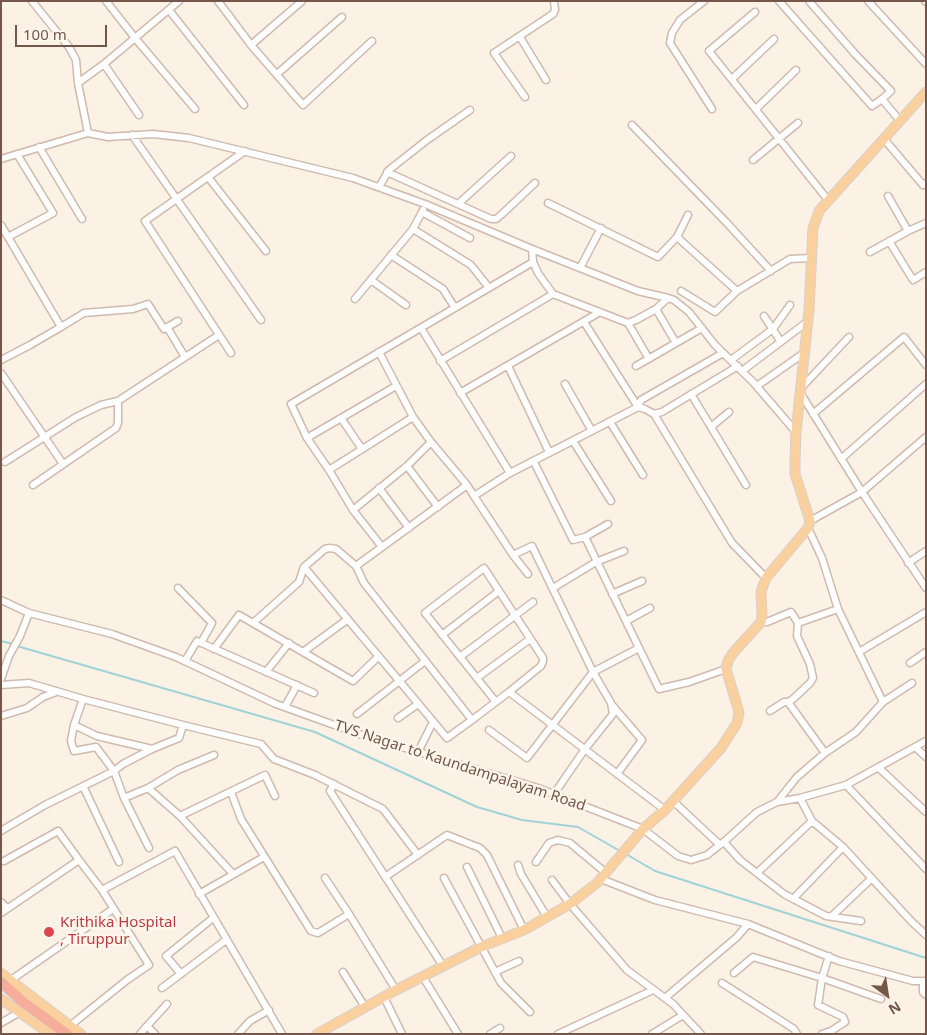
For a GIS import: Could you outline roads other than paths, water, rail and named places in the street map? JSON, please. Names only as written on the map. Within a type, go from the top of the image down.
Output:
[{"type":"highway","points":[[6,981],[23,1002],[69,1029]]},
{"type":"highway","points":[[1,991],[50,1033]]},
{"type":"main road","points":[[318,1034],[396,990],[480,947],[524,930],[570,904],[606,873],[643,829],[665,810],[721,748],[737,722],[739,712],[726,669],[728,661],[733,652],[761,622],[761,592],[766,578],[809,524],[796,474],[796,432],[807,322],[813,228],[818,210],[926,92]]},
{"type":"main road","points":[[1,973],[6,981]]},
{"type":"main road","points":[[1,999],[50,1033]]},
{"type":"main road","points":[[69,1029],[81,1034]]},
{"type":"street","points":[[32,1],[69,47],[76,60],[78,83],[88,133]]},
{"type":"street","points":[[106,1],[134,38],[195,109]]},
{"type":"street","points":[[78,83],[104,64],[179,1]]},
{"type":"street","points":[[218,1],[251,45],[303,105],[372,41]]},
{"type":"street","points":[[251,45],[302,1]]},
{"type":"street","points":[[704,1],[680,20],[672,33],[670,43],[712,109]]},
{"type":"street","points":[[779,1],[872,106],[891,91],[856,55],[809,1]]},
{"type":"street","points":[[868,1],[926,64]]},
{"type":"street","points":[[525,97],[494,53],[553,14],[555,2]]},
{"type":"street","points":[[170,10],[244,105]]},
{"type":"street","points":[[755,12],[709,51],[828,200]]},
{"type":"street","points":[[277,74],[342,18]]},
{"type":"street","points":[[520,37],[546,80]]},
{"type":"street","points":[[732,79],[774,39]]},
{"type":"street","points":[[104,64],[139,115]]},
{"type":"street","points":[[756,109],[796,70]]},
{"type":"street","points":[[882,99],[900,121]]},
{"type":"street","points":[[379,187],[387,172],[427,140],[470,110]]},
{"type":"street","points":[[753,160],[798,122]]},
{"type":"street","points":[[632,125],[771,271]]},
{"type":"street","points":[[1,159],[88,133],[108,137],[172,135],[353,178],[425,204],[638,291],[674,300],[682,306],[723,353],[757,386],[796,432]]},
{"type":"street","points":[[132,135],[261,320]]},
{"type":"street","points":[[884,139],[923,185],[926,183]]},
{"type":"street","points":[[39,147],[82,219]]},
{"type":"street","points":[[231,353],[145,221],[245,151]]},
{"type":"street","points":[[8,237],[53,213],[17,154]]},
{"type":"street","points":[[458,204],[511,156]]},
{"type":"street","points":[[387,172],[483,216],[496,219],[535,183]]},
{"type":"street","points":[[208,177],[266,251]]},
{"type":"street","points":[[888,196],[908,231]]},
{"type":"street","points":[[548,203],[658,257],[677,237],[688,214]]},
{"type":"street","points":[[355,299],[413,229],[425,204]]},
{"type":"street","points":[[422,212],[470,238]]},
{"type":"street","points":[[870,252],[926,223]]},
{"type":"street","points":[[1,225],[61,327]]},
{"type":"street","points":[[580,268],[601,228]]},
{"type":"street","points":[[413,229],[471,265],[489,288]]},
{"type":"street","points":[[677,237],[737,291]]},
{"type":"street","points":[[889,241],[913,280],[926,272]]},
{"type":"street","points":[[532,249],[533,262],[538,273],[553,294],[628,323],[649,359]]},
{"type":"street","points":[[391,255],[443,289],[455,308]]},
{"type":"street","points":[[681,291],[715,312],[737,291],[790,259],[811,258]]},
{"type":"street","points":[[382,547],[353,510],[307,438],[291,404],[533,262]]},
{"type":"street","points":[[371,280],[406,305]]},
{"type":"street","points":[[440,361],[553,294]]},
{"type":"street","points":[[628,323],[656,309],[668,298]]},
{"type":"street","points":[[1,360],[84,314],[133,309],[148,304],[164,329],[178,320]]},
{"type":"street","points":[[731,360],[772,329],[790,305]]},
{"type":"street","points":[[656,309],[676,344]]},
{"type":"street","points":[[460,393],[600,312]]},
{"type":"street","points":[[764,316],[781,342]]},
{"type":"street","points":[[584,322],[638,407],[654,414],[732,543],[766,578]]},
{"type":"street","points":[[654,414],[662,412],[740,368],[781,342],[807,322]]},
{"type":"street","points":[[166,327],[184,357]]},
{"type":"street","points":[[420,328],[510,473]]},
{"type":"street","points":[[636,366],[702,328]]},
{"type":"street","points":[[5,462],[76,417],[101,405],[118,401],[219,335]]},
{"type":"street","points":[[849,337],[801,391],[841,459],[926,588]]},
{"type":"street","points":[[814,414],[904,337],[926,366]]},
{"type":"street","points":[[379,352],[413,417],[466,485],[528,574]]},
{"type":"street","points":[[474,496],[510,473],[638,407],[641,400],[723,353]]},
{"type":"street","points":[[757,386],[804,353]]},
{"type":"street","points":[[508,366],[549,452]]},
{"type":"street","points":[[1,373],[63,464]]},
{"type":"street","points":[[565,384],[592,431]]},
{"type":"street","points":[[841,459],[926,384]]},
{"type":"street","points":[[307,438],[396,386]]},
{"type":"street","points":[[691,394],[746,485]]},
{"type":"street","points":[[33,486],[116,428],[118,424],[118,401]]},
{"type":"street","points":[[711,427],[729,412]]},
{"type":"street","points":[[329,470],[413,417]]},
{"type":"street","points":[[341,418],[362,448]]},
{"type":"street","points":[[610,422],[642,475]]},
{"type":"street","points":[[883,702],[838,609],[809,524],[862,492],[926,437]]},
{"type":"street","points":[[573,441],[611,500]]},
{"type":"street","points":[[353,510],[408,466],[431,442]]},
{"type":"street","points":[[534,462],[573,540],[584,537],[608,524]]},
{"type":"street","points":[[408,466],[438,506]]},
{"type":"street","points":[[356,566],[466,485]]},
{"type":"street","points":[[379,488],[409,528]]},
{"type":"street","points":[[584,537],[659,689],[689,682],[726,669]]},
{"type":"street","points":[[513,555],[532,546],[593,672],[611,703],[642,740],[617,774]]},
{"type":"street","points":[[253,623],[299,582],[304,567],[325,549],[330,548],[341,551],[356,566],[364,583],[472,720]]},
{"type":"street","points":[[553,588],[596,562],[624,551]]},
{"type":"street","points":[[908,562],[926,551]]},
{"type":"street","points":[[304,567],[447,738],[472,720],[496,702],[509,692],[541,666],[543,661],[543,658],[484,568],[425,613],[496,702]]},
{"type":"street","points":[[612,594],[642,581]]},
{"type":"street","points":[[178,588],[212,623],[201,643]]},
{"type":"street","points":[[442,635],[499,591]]},
{"type":"street","name":"TVS Nagar to Kaundampalayam Road","points":[[1,600],[29,613],[112,634],[185,661],[285,707],[362,735],[554,794],[643,829],[678,856],[691,860],[707,855],[757,812],[777,802],[800,798],[846,785],[926,741]]},
{"type":"street","points":[[460,657],[533,602]]},
{"type":"street","points":[[626,621],[650,608]]},
{"type":"street","points":[[798,623],[838,609]]},
{"type":"street","points":[[761,622],[767,622],[791,612],[798,623],[797,636],[810,664],[813,678],[810,683],[788,702],[784,702],[770,711]]},
{"type":"street","points":[[859,652],[926,612]]},
{"type":"street","points":[[1,679],[9,656],[20,636],[29,613]]},
{"type":"street","points":[[214,648],[239,615],[353,681],[379,656]]},
{"type":"street","points":[[303,652],[348,619]]},
{"type":"street","points":[[477,678],[530,638]]},
{"type":"street","points":[[185,661],[197,641],[314,693]]},
{"type":"street","points":[[266,672],[289,643]]},
{"type":"street","points":[[489,730],[527,758],[593,672],[639,648]]},
{"type":"street","points":[[910,663],[926,652]]},
{"type":"street","points":[[357,714],[426,661]]},
{"type":"street","points":[[1,685],[29,683],[56,692],[261,744],[274,759],[315,775],[383,809],[418,855]]},
{"type":"street","points":[[777,802],[797,777],[825,753],[856,732],[883,702],[912,683]]},
{"type":"street","points":[[285,707],[296,685]]},
{"type":"street","points":[[1,716],[27,708],[43,697],[56,692]]},
{"type":"street","points":[[509,692],[665,810]]},
{"type":"street","points":[[83,699],[74,725],[71,741],[74,750],[96,747],[114,771],[124,798],[149,848]]},
{"type":"street","points":[[788,702],[825,753]]},
{"type":"street","points":[[554,794],[585,749],[613,714],[611,703]]},
{"type":"street","points":[[398,718],[418,704]]},
{"type":"street","points":[[418,752],[433,722]]},
{"type":"street","points":[[74,725],[97,736],[152,749]]},
{"type":"street","points":[[1,831],[114,771],[123,764],[179,738],[183,725]]},
{"type":"street","points":[[915,746],[926,757]]},
{"type":"street","points":[[124,798],[148,788],[178,770],[214,755]]},
{"type":"street","points":[[879,768],[926,812]]},
{"type":"street","points":[[180,816],[265,775],[275,796]]},
{"type":"street","points":[[334,784],[330,791],[443,966]]},
{"type":"street","points":[[846,785],[926,869]]},
{"type":"street","points":[[83,786],[119,862]]},
{"type":"street","points":[[148,788],[180,816],[233,874]]},
{"type":"street","points":[[231,792],[241,819],[313,933],[318,933],[349,914]]},
{"type":"street","points":[[800,798],[812,821],[843,847],[926,934]]},
{"type":"street","points":[[673,801],[740,860],[784,894],[826,916],[861,921]]},
{"type":"street","points":[[757,873],[812,821]]},
{"type":"street","points":[[2,859],[58,831],[102,890],[149,965],[69,1029]]},
{"type":"street","points":[[385,877],[448,835],[480,848],[487,855],[524,930]]},
{"type":"street","points":[[536,862],[550,843],[558,840],[570,843],[606,873],[655,900],[748,924],[839,961],[913,981],[925,981],[923,992],[926,995]]},
{"type":"street","points":[[793,899],[843,847]]},
{"type":"street","points":[[102,890],[174,851],[226,940],[235,951],[282,1034]]},
{"type":"street","points":[[199,894],[264,857]]},
{"type":"street","points":[[1,913],[78,860]]},
{"type":"street","points":[[518,865],[521,874],[546,917]]},
{"type":"street","points":[[467,867],[502,938]]},
{"type":"street","points":[[325,878],[396,990]]},
{"type":"street","points":[[444,878],[501,983],[530,1012]]},
{"type":"street","points":[[832,916],[872,878]]},
{"type":"street","points":[[552,880],[570,904],[627,970],[665,998],[702,1034]]},
{"type":"street","points":[[1,902],[7,908]]},
{"type":"street","points":[[6,981],[113,909]]},
{"type":"street","points":[[181,974],[166,956],[213,918]]},
{"type":"street","points":[[665,998],[737,937],[748,924]]},
{"type":"street","points":[[162,988],[226,940]]},
{"type":"street","points":[[822,1034],[832,1032],[845,1022],[843,1017],[818,1005],[822,978],[829,956]]},
{"type":"street","points":[[734,973],[753,957],[822,978],[881,999]]},
{"type":"street","points":[[495,972],[519,961]]},
{"type":"street","points":[[344,972],[365,1007]]},
{"type":"street","points":[[422,977],[458,1034]]},
{"type":"street","points":[[722,983],[794,1029],[797,1034]]},
{"type":"street","points":[[558,1034],[653,990]]},
{"type":"street","points":[[384,997],[402,1034]]},
{"type":"street","points":[[140,1034],[167,1004]]},
{"type":"street","points":[[238,1034],[250,1021],[268,1010]]},
{"type":"street","points":[[1,1023],[20,1012]]},
{"type":"street","points":[[652,1034],[683,1015]]},
{"type":"street","points":[[147,1026],[155,1034]]},
{"type":"street","points":[[490,1034],[500,1028]]},
{"type":"waterway","points":[[1,641],[13,644]]},
{"type":"waterway","points":[[17,646],[315,732],[477,807],[522,820],[578,827],[620,851]]},
{"type":"waterway","points":[[626,854],[655,871],[926,958]]},
{"type":"place","name":"Krithika Hospital , Tiruppur","points":[[49,932]]}]
